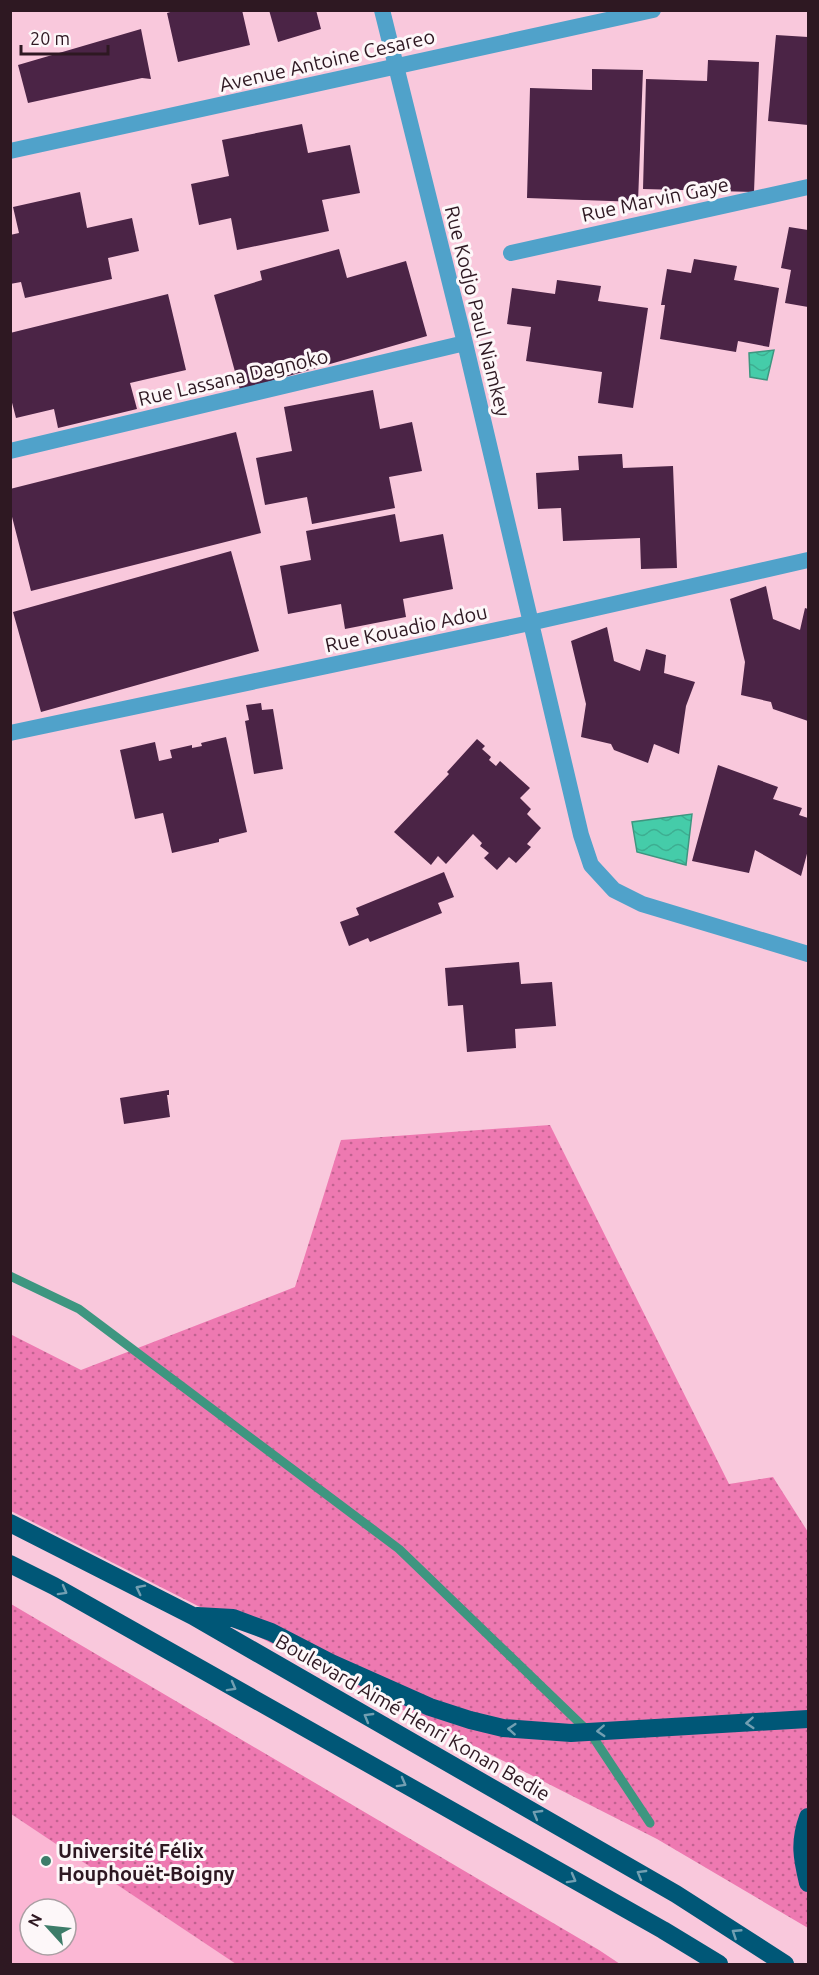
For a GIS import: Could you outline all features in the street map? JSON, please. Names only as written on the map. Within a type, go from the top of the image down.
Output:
[{"type":"highway","name":"Boulevard Aimé Henri Konan Bedie","points":[[10,1523],[193,1616],[676,1894],[786,1965]]},
{"type":"highway","points":[[10,1564],[54,1586],[663,1930],[719,1965]]},
{"type":"highway","points":[[193,1616],[232,1618],[271,1632],[331,1663],[430,1707],[503,1728],[571,1733],[808,1719]]},
{"type":"highway","points":[[808,1817],[804,1830],[802,1858],[808,1883]]},
{"type":"street","name":"Rue Kodjo Paul Niamkey","points":[[382,10],[465,344],[581,835],[591,865],[614,890],[642,903],[808,954]]},
{"type":"street","name":"Avenue Antoine Cesareo","points":[[10,152],[653,10]]},
{"type":"street","name":"Rue Marvin Gaye","points":[[511,253],[808,187]]},
{"type":"street","name":"Rue Lassana Dagnoko","points":[[10,451],[465,344]]},
{"type":"street","name":"Rue Kouadio Adou","points":[[10,733],[530,623],[808,560]]},
{"type":"shaded area","points":[[550,1125],[729,1484],[773,1477],[808,1532],[808,1928],[657,1839],[11,1511],[10,1334],[81,1370],[295,1287],[341,1140]]},
{"type":"shaded area","points":[[11,1604],[620,1964],[236,1964],[11,1814]]},
{"type":"shaded area","name":"Université Félix Houphouët-Boigny","points":[[11,1814],[236,1964],[11,1964]]},
{"type":"water","points":[[774,350],[767,380],[750,377],[749,353]]},
{"type":"water","points":[[692,814],[686,865],[637,852],[632,822]]},
{"type":"building","points":[[177,10],[242,10],[250,45],[178,62],[167,13]]},
{"type":"building","points":[[269,10],[316,10],[321,29],[278,42]]},
{"type":"building","points":[[141,29],[151,79],[142,78],[28,103],[18,65]]},
{"type":"building","points":[[776,35],[808,37],[808,125],[768,121]]},
{"type":"building","points":[[708,60],[759,62],[754,192],[643,189],[646,79],[707,81]]},
{"type":"building","points":[[592,69],[643,70],[638,202],[527,198],[530,88],[592,90]]},
{"type":"building","points":[[302,124],[308,153],[350,145],[360,193],[322,200],[329,231],[237,250],[231,218],[199,225],[191,184],[229,176],[222,140]]},
{"type":"building","points":[[80,192],[87,228],[132,218],[139,251],[108,258],[112,279],[25,298],[21,282],[10,284],[10,235],[19,233],[13,207]]},
{"type":"building","points":[[789,227],[808,230],[808,307],[785,303],[791,270],[781,268]]},
{"type":"building","points":[[339,249],[347,278],[406,261],[427,336],[240,390],[214,295],[262,280],[260,271]]},
{"type":"building","points":[[694,259],[737,266],[734,280],[779,288],[769,347],[738,341],[736,352],[660,339],[665,305],[661,305],[667,269],[691,273]]},
{"type":"building","points":[[557,280],[601,286],[598,301],[648,308],[633,408],[598,403],[602,372],[526,361],[531,327],[507,324],[512,288],[555,294]]},
{"type":"building","points":[[168,294],[186,370],[130,383],[137,409],[58,428],[54,409],[16,418],[10,395],[10,333]]},
{"type":"building","points":[[373,390],[380,429],[412,422],[422,471],[389,477],[395,508],[312,524],[307,497],[265,505],[256,458],[292,451],[284,407]]},
{"type":"building","points":[[236,432],[261,533],[31,591],[10,509],[10,489]]},
{"type":"building","points":[[622,454],[623,468],[673,466],[677,568],[641,569],[640,538],[563,541],[561,508],[538,509],[536,473],[579,470],[578,456]]},
{"type":"building","points":[[395,514],[400,542],[443,534],[453,589],[403,599],[406,617],[345,629],[341,604],[288,614],[280,566],[311,560],[306,531]]},
{"type":"building","points":[[231,551],[259,651],[41,712],[13,612]]},
{"type":"building","points":[[766,586],[773,619],[800,630],[805,608],[808,609],[808,721],[773,709],[771,702],[741,695],[745,662],[730,599]]},
{"type":"building","points":[[607,627],[614,661],[640,671],[646,649],[666,655],[664,673],[695,682],[686,706],[679,754],[654,744],[648,763],[614,750],[611,744],[581,737],[586,704],[571,641]]},
{"type":"building","points":[[261,703],[262,710],[273,709],[283,769],[254,774],[245,721],[249,720],[246,705]]},
{"type":"building","points":[[226,737],[247,832],[219,839],[219,842],[172,853],[163,813],[135,819],[120,750],[155,742],[159,761],[172,758],[170,750],[192,745],[192,748],[202,746],[201,743]]},
{"type":"building","points":[[477,739],[485,746],[482,749],[491,757],[489,760],[496,766],[500,761],[530,788],[520,798],[531,809],[527,814],[541,828],[527,844],[531,847],[516,863],[509,857],[497,870],[484,858],[489,853],[480,846],[482,843],[473,834],[446,864],[438,856],[431,865],[394,832],[449,774],[447,772]]},
{"type":"building","points":[[718,765],[778,787],[773,799],[802,808],[799,815],[808,818],[808,850],[801,876],[755,850],[749,873],[692,861]]},
{"type":"building","points":[[444,872],[454,897],[438,903],[442,913],[370,942],[368,938],[349,946],[340,922],[359,915],[356,908]]},
{"type":"building","points":[[519,962],[521,984],[552,982],[556,1026],[515,1029],[516,1048],[467,1052],[463,1005],[448,1006],[445,968]]},
{"type":"building","points":[[169,1090],[169,1095],[167,1095],[170,1117],[124,1124],[120,1098]]},
{"type":"waterway","points":[[10,1276],[79,1309],[399,1549],[591,1734],[650,1823]]},
{"type":"place","name":"Université Félix Houphouët-Boigny","points":[[46,1861]]}]
